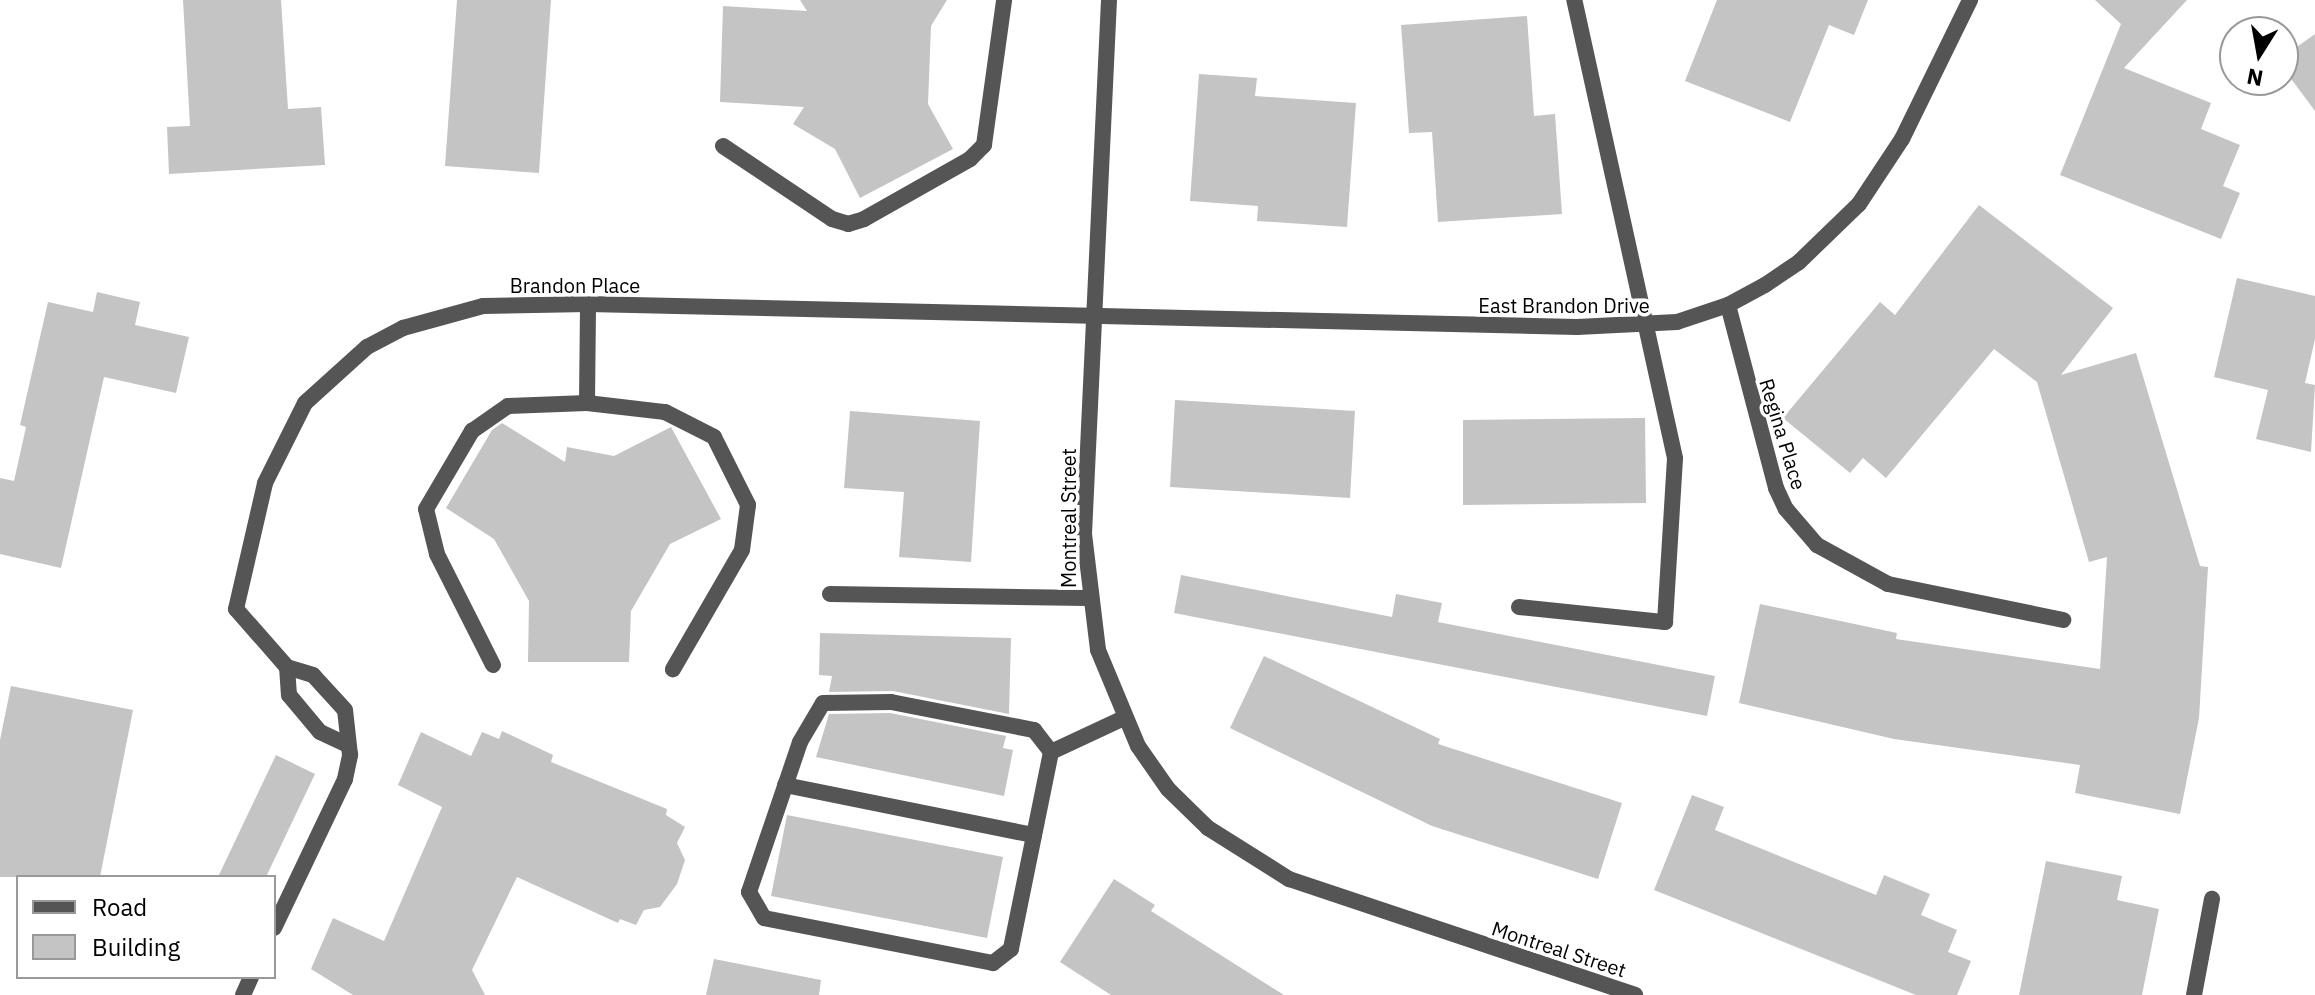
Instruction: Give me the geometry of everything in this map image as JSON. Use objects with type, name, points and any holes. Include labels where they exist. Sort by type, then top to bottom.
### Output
[{"type":"street","points":[[723,146],[832,219],[848,224],[864,219],[970,159],[984,145],[1004,0]]},
{"type":"street","name":"Montreal Street","points":[[1109,0],[1084,534],[1088,598],[1098,650],[1124,718],[1168,789],[1208,828],[1249,857],[1336,897],[1627,994]]},
{"type":"street","points":[[1519,607],[1665,622],[1675,458],[1649,326],[1574,0]]},
{"type":"street","name":"East Brandon Drive","points":[[1093,315],[1649,326],[1728,305],[1799,262],[1859,204],[1902,139],[1970,0]]},
{"type":"street","points":[[587,403],[588,304]]},
{"type":"street","name":"Brandon Place","points":[[287,667],[236,609],[265,483],[305,403],[332,374],[367,347],[442,315],[483,306],[588,304],[1093,315]]},
{"type":"street","name":"Regina Place","points":[[1728,305],[1776,488],[1793,518],[1817,545],[1888,584],[2063,620]]},
{"type":"street","points":[[493,665],[437,554],[426,509],[472,431],[508,406],[587,403],[665,412],[714,437],[748,505],[742,550],[673,669]]},
{"type":"street","points":[[830,594],[1088,598]]},
{"type":"street","points":[[276,924],[345,779],[346,744],[345,710],[313,675],[287,667],[289,695],[320,732],[346,744]]},
{"type":"street","points":[[891,702],[1034,730],[1051,752],[1011,949],[993,963],[764,918],[749,892],[800,742],[823,703],[891,702]]},
{"type":"street","points":[[1051,752],[1124,718]]},
{"type":"street","points":[[785,785],[1034,835]]},
{"type":"street","points":[[2194,995],[2212,899]]},
{"type":"building","points":[[183,0],[281,0],[288,109],[321,107],[325,165],[169,174],[167,127],[190,126]]},
{"type":"building","points":[[457,0],[551,0],[539,173],[445,166]]},
{"type":"building","points":[[800,0],[947,0],[931,26],[928,104],[953,149],[860,198],[835,149],[793,124],[804,107],[720,102],[723,6],[807,11]]},
{"type":"building","points":[[1717,0],[1868,0],[1854,35],[1829,25],[1790,122],[1685,81]]},
{"type":"building","points":[[2095,0],[2187,0],[2124,68],[2211,103],[2201,129],[2240,145],[2223,186],[2240,193],[2221,239],[2060,175],[2121,24]]},
{"type":"building","points":[[1527,16],[1534,116],[1555,114],[1562,214],[1438,222],[1432,132],[1409,133],[1401,25]]},
{"type":"building","points":[[2315,34],[2315,111],[2299,90],[2299,46]]},
{"type":"building","points":[[1199,74],[1257,78],[1255,96],[1356,103],[1347,227],[1257,221],[1258,206],[1190,201]]},
{"type":"building","points":[[1979,205],[2113,308],[2061,375],[2136,353],[2200,566],[2208,567],[2199,718],[2180,814],[2075,793],[2080,765],[1894,739],[1739,703],[1760,604],[1897,633],[1896,639],[2100,669],[2107,557],[2089,562],[2037,382],[1994,349],[1886,478],[1863,458],[1850,473],[1783,418],[1880,302],[1895,315]]},
{"type":"building","points":[[2237,278],[2315,296],[2315,339],[2305,383],[2315,385],[2311,452],[2256,439],[2268,390],[2214,377]]},
{"type":"building","points":[[97,292],[140,302],[135,325],[189,337],[176,393],[104,377],[61,568],[0,554],[0,478],[14,481],[26,427],[20,425],[48,302],[93,312]]},
{"type":"building","points":[[1175,400],[1355,411],[1350,498],[1170,487]]},
{"type":"building","points":[[850,411],[980,421],[971,562],[899,557],[904,492],[844,488]]},
{"type":"building","points":[[1645,418],[1646,503],[1463,505],[1463,420]]},
{"type":"building","points":[[502,423],[565,462],[567,447],[614,456],[671,427],[721,519],[670,544],[631,611],[629,662],[528,662],[529,601],[494,539],[446,508],[492,430]]},
{"type":"building","points":[[1181,575],[1392,617],[1396,594],[1442,603],[1438,622],[1715,676],[1707,716],[1174,613]]},
{"type":"building","points":[[820,633],[1011,638],[1009,714],[893,691],[829,692],[832,676],[819,675]]},
{"type":"building","points":[[1264,656],[1440,739],[1438,744],[1622,803],[1598,879],[1432,826],[1230,728]]},
{"type":"building","points":[[11,686],[133,710],[100,875],[0,877],[0,740]]},
{"type":"building","points":[[890,713],[1006,736],[1003,748],[1013,750],[1004,796],[816,757],[829,714]]},
{"type":"building","points":[[502,731],[553,755],[551,762],[667,809],[666,815],[685,827],[677,843],[685,860],[677,884],[660,907],[644,910],[636,925],[620,919],[618,923],[517,877],[472,970],[485,995],[353,995],[311,969],[333,918],[384,941],[442,807],[398,785],[421,732],[471,756],[482,732],[499,739]]},
{"type":"building","points":[[276,755],[315,774],[267,875],[219,875]]},
{"type":"building","points":[[1692,795],[1724,807],[1715,830],[1876,895],[1884,875],[1930,894],[1921,915],[1957,930],[1948,952],[1971,961],[1957,995],[1916,995],[1654,890]]},
{"type":"building","points":[[787,815],[1003,857],[987,938],[771,896]]},
{"type":"building","points":[[2046,861],[2122,876],[2117,900],[2159,909],[2142,995],[2019,995]]},
{"type":"building","points":[[1114,879],[1155,905],[1151,911],[1284,995],[1111,995],[1060,962]]},
{"type":"building","points":[[714,959],[821,980],[819,995],[706,995]]}]
